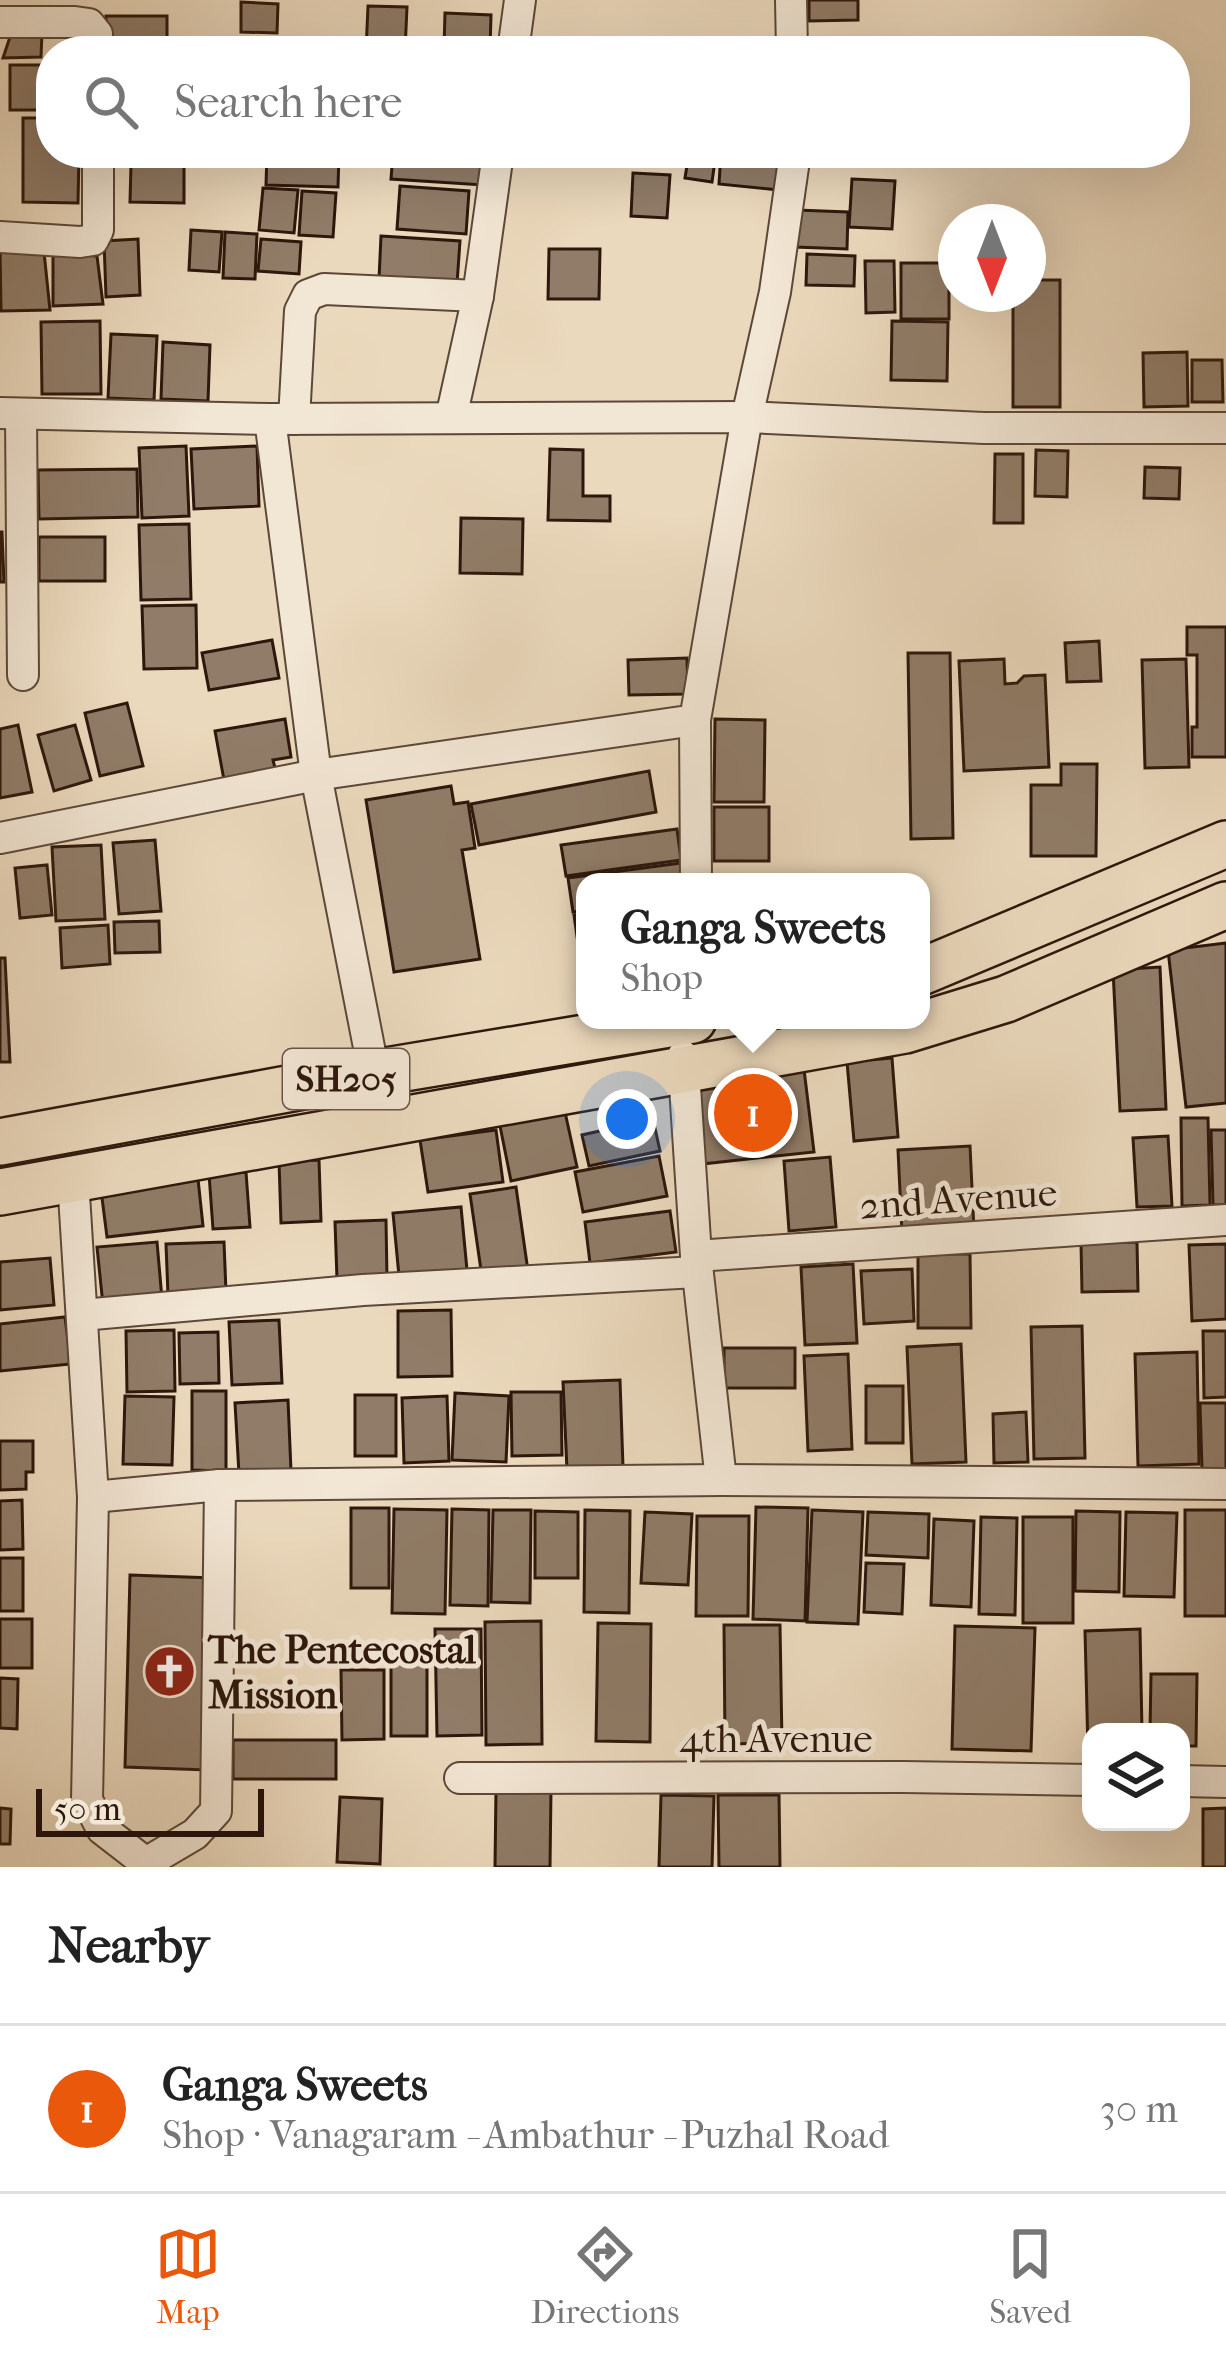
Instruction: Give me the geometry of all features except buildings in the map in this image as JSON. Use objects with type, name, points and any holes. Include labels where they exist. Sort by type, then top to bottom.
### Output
[{"type":"main road","points":[[930,968],[1226,844]]},
{"type":"main road","points":[[930,1023],[1006,999],[1226,905]]},
{"type":"main road","name":"SH205","points":[[0,1142],[635,1029]]},
{"type":"main road","points":[[0,1192],[904,1029]]},
{"type":"street","points":[[515,36],[520,0]]},
{"type":"street","points":[[791,0],[792,36]]},
{"type":"street","points":[[0,22],[89,24],[97,36]]},
{"type":"street","points":[[0,237],[93,240],[98,230],[98,168]]},
{"type":"street","points":[[451,418],[478,296],[496,168]]},
{"type":"street","points":[[696,873],[695,720],[775,292],[793,168]]},
{"type":"street","points":[[374,1073],[316,775],[282,419],[300,311],[308,296],[324,289],[478,296]]},
{"type":"street","points":[[23,675],[10,413],[282,419],[748,417],[984,428],[1226,428]]},
{"type":"street","points":[[0,838],[316,775],[695,720]]},
{"type":"street","points":[[687,1029],[682,1070],[721,1480]]},
{"type":"street","points":[[73,1179],[93,1497],[87,1799],[102,1829],[146,1865],[195,1834],[216,1811],[220,1485]]},
{"type":"street","name":"2nd Avenue","points":[[82,1315],[1226,1220]]},
{"type":"street","points":[[93,1497],[220,1485],[721,1480],[1226,1484]]},
{"type":"street","name":"4th Avenue","points":[[460,1778],[1082,1780]]},
{"type":"street","points":[[1190,1781],[1226,1782]]},
{"type":"place","name":"Ganga Sweets","points":[[753,1113]]},
{"type":"place","name":"The Pentecostal Mission","points":[[169,1672]]}]
